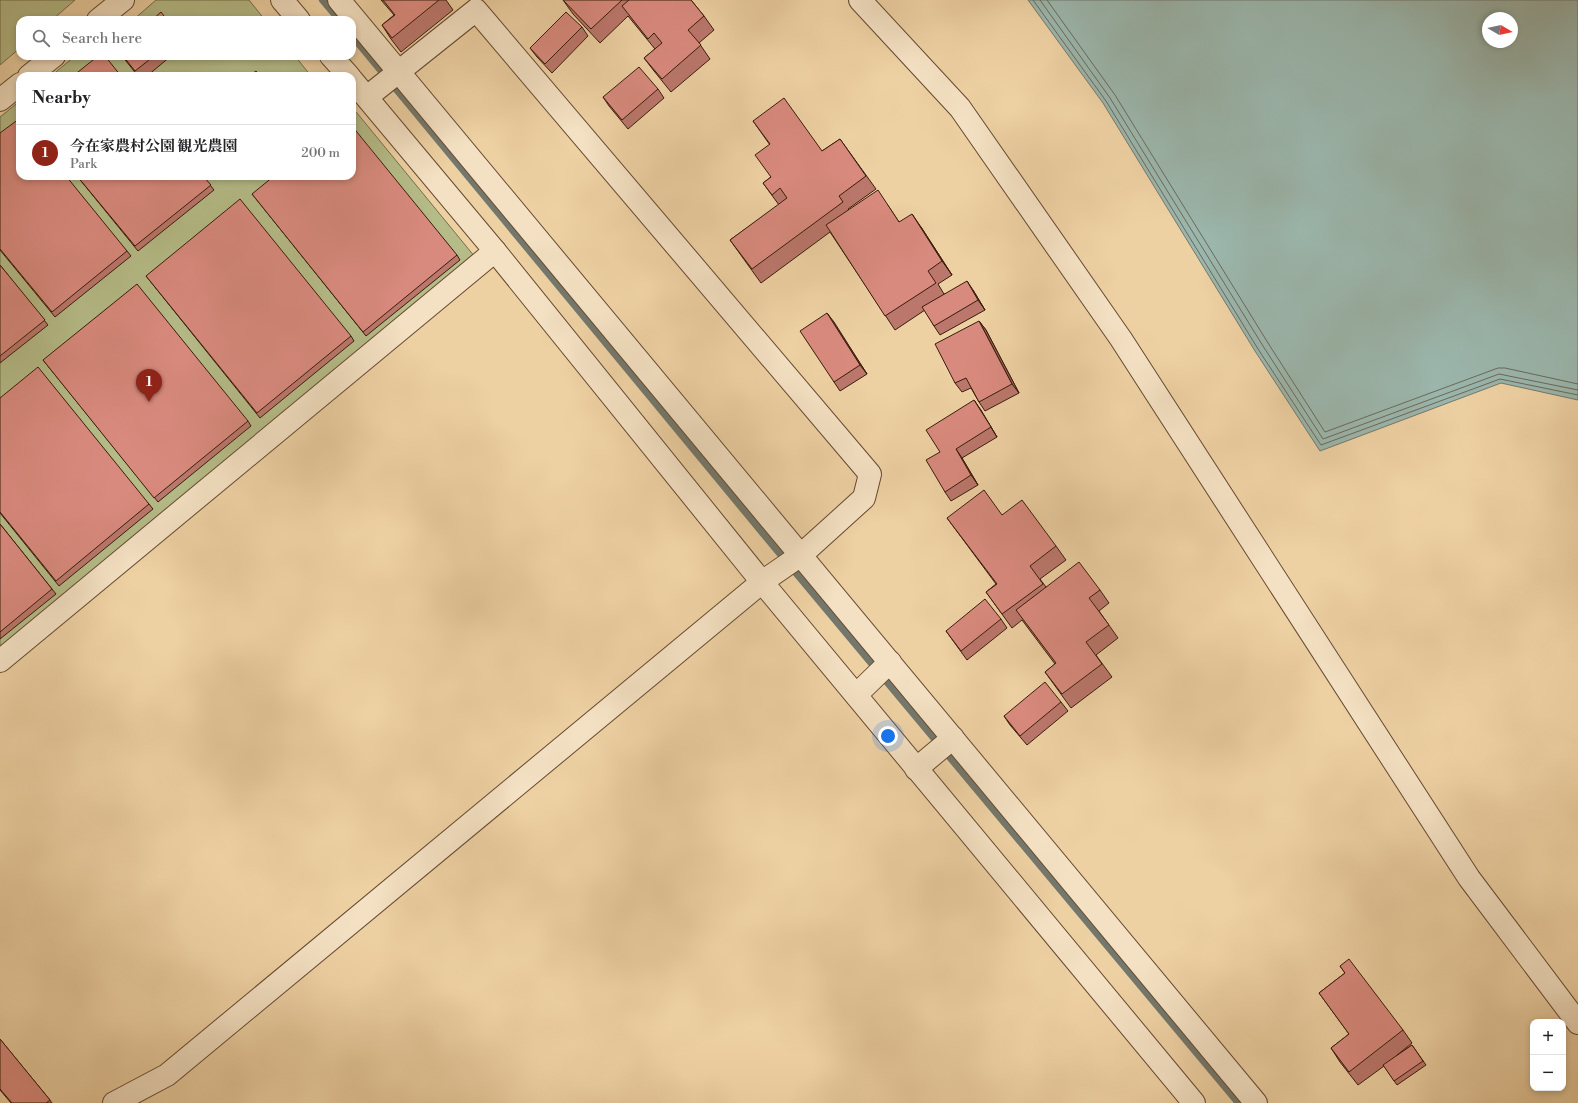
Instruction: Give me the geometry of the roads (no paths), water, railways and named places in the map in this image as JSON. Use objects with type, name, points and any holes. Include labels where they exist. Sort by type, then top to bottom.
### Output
[{"type":"street","points":[[103,16],[122,0]]},
{"type":"street","points":[[282,0],[296,16]]},
{"type":"street","points":[[339,0],[352,16]]},
{"type":"street","points":[[860,0],[960,108],[1121,339],[1469,878],[1578,1023]]},
{"type":"street","points":[[114,1103],[167,1075],[762,582],[801,555],[864,498],[870,474],[476,10],[373,93]]},
{"type":"street","points":[[356,21],[397,73],[801,555],[1256,1103]]},
{"type":"street","points":[[34,72],[49,60]]},
{"type":"street","points":[[335,60],[345,72]]},
{"type":"street","points":[[356,82],[373,93],[495,251],[762,582],[1194,1103]]},
{"type":"street","points":[[0,100],[16,87]]},
{"type":"street","points":[[0,661],[495,251]]},
{"type":"street","points":[[856,695],[890,662]]},
{"type":"street","points":[[916,769],[953,738]]},
{"type":"water","points":[[1028,0],[1578,0],[1578,400],[1501,383],[1320,451],[1255,351],[1103,103]]},
{"type":"waterway","points":[[323,0],[337,16]]},
{"type":"waterway","points":[[356,40],[774,546],[1239,1103]]},
{"type":"place","name":"今在家農村公園 観光農園","points":[[149,402]]}]
